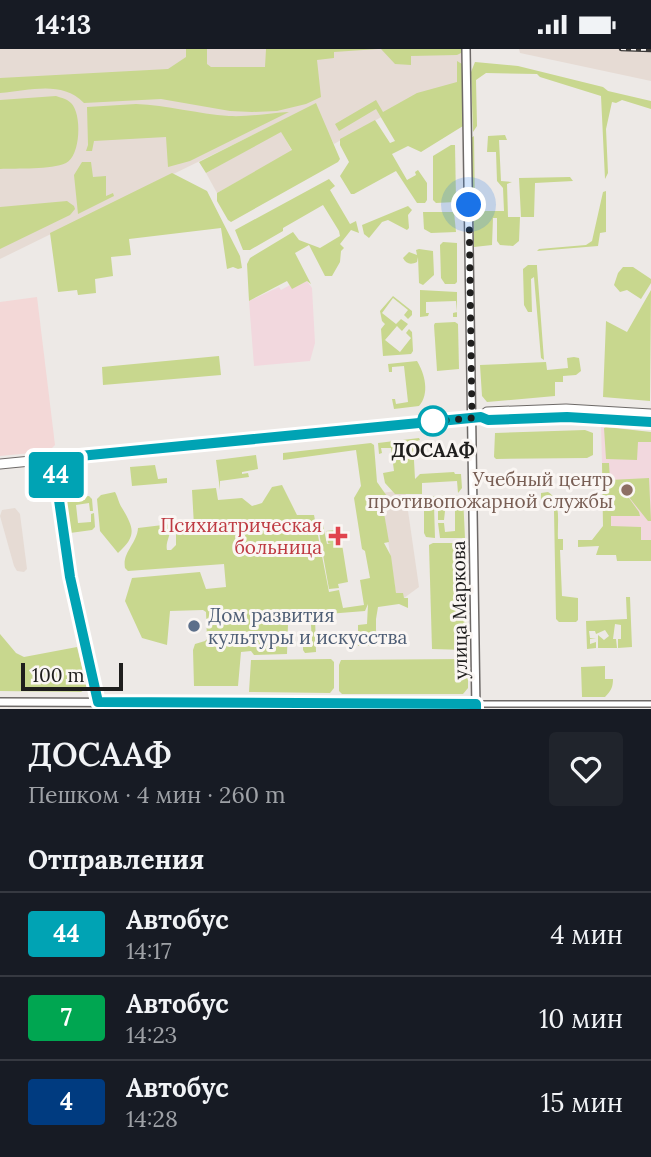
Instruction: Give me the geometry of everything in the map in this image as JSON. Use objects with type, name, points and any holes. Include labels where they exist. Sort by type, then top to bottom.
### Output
[{"type":"main road","points":[[477,417],[487,412],[566,409],[651,414]]},
{"type":"main road","points":[[0,464],[477,417],[488,420],[585,417],[651,422]]},
{"type":"street","name":"улица Маркова","points":[[466,49],[477,417],[476,707]]},
{"type":"street","points":[[59,458],[55,472],[70,577],[98,702]]},
{"type":"street","points":[[0,702],[476,707],[651,704]]},
{"type":"shaded area","points":[[0,49],[462,49],[463,84],[418,96],[334,144],[314,105],[0,259]]},
{"type":"shaded area","points":[[519,49],[651,49],[651,81],[520,53]]},
{"type":"shaded area","points":[[281,131],[292,151],[217,193],[206,173]]},
{"type":"shaded area","points":[[307,281],[312,288],[315,343],[310,361],[254,366],[249,301],[279,287],[281,290],[290,285],[292,288]]},
{"type":"shaded area","points":[[37,297],[55,445],[50,450],[41,452],[0,456],[0,302]]},
{"type":"shaded area","name":"Учебный центр противопожарной службы","points":[[601,425],[651,433],[651,540],[604,540]]},
{"type":"shaded area","points":[[405,490],[419,587],[404,598],[396,594],[381,493]]},
{"type":"shaded area","points":[[15,508],[20,514],[27,569],[24,572],[17,571],[14,566],[0,516],[2,510]]},
{"type":"green space","points":[[186,49],[207,49],[207,64],[211,67],[265,67],[266,49],[378,49],[334,52],[334,58],[317,60],[321,97],[306,104],[277,111],[230,111],[161,99],[84,103],[65,91],[55,89],[0,93],[0,78],[168,69],[186,57]]},
{"type":"green space","points":[[381,49],[461,49],[461,53],[411,56],[411,65],[395,64]]},
{"type":"green space","points":[[457,61],[462,64],[463,126],[421,152],[408,146],[392,154],[407,180],[416,175],[418,170],[427,183],[425,203],[417,203],[396,171],[351,194],[340,176],[349,162],[340,145],[340,139],[375,120],[390,143],[395,141],[376,109],[339,131],[335,124],[376,100],[383,112],[417,93],[457,82]]},
{"type":"green space","points":[[475,62],[518,66],[603,87],[608,91],[651,101],[651,109],[622,100],[612,102],[606,129],[608,173],[605,179],[601,96],[537,74],[486,73],[476,80],[477,126],[473,132],[471,72]]},
{"type":"green space","points":[[56,96],[71,103],[77,116],[77,144],[71,159],[52,167],[0,169],[0,100]]},
{"type":"green space","points":[[316,103],[340,159],[338,162],[231,222],[228,220],[217,201],[217,193],[292,150],[281,132],[206,173],[199,162]]},
{"type":"green space","points":[[136,104],[229,116],[289,112],[190,161],[168,167],[166,137],[94,141],[92,151],[86,151],[87,107]]},
{"type":"green space","points":[[505,135],[507,140],[499,140],[501,181],[512,182],[507,184],[508,217],[520,217],[519,241],[513,246],[500,245],[497,241],[497,218],[493,218],[492,245],[474,247],[471,138],[474,136],[475,211],[504,211],[503,188],[497,181],[496,152],[487,152],[488,136]]},
{"type":"green space","points":[[455,145],[456,200],[436,203],[433,200],[433,156]]},
{"type":"green space","points":[[82,162],[91,162],[93,177],[106,176],[106,196],[113,193],[114,196],[78,214],[74,175]]},
{"type":"green space","points":[[172,173],[207,191],[240,256],[242,268],[227,269],[221,228],[129,239],[131,255],[111,257],[113,276],[95,279],[96,293],[78,295],[77,290],[58,292],[50,233]]},
{"type":"green space","points":[[570,177],[573,181],[535,183],[534,217],[521,217],[519,178]]},
{"type":"green space","points":[[329,179],[335,186],[330,190],[350,224],[356,221],[359,233],[351,230],[340,244],[344,248],[332,276],[325,276],[309,245],[295,253],[311,284],[307,281],[292,289],[287,281],[249,301],[247,264],[250,258],[293,232],[299,240],[320,248],[340,236],[323,205],[250,250],[243,250],[235,230]]},
{"type":"green space","points":[[606,191],[606,232],[600,233],[598,246],[537,251],[586,245],[592,241],[603,192]]},
{"type":"green space","points":[[67,201],[75,209],[70,215],[0,249],[0,207]]},
{"type":"green space","points":[[408,206],[412,210],[408,215],[407,230],[388,220],[382,222],[369,238],[364,234],[362,225]]},
{"type":"green space","points":[[423,212],[454,212],[456,232],[431,233],[424,229]]},
{"type":"green space","points":[[443,242],[457,243],[455,284],[445,284],[441,278],[440,245]]},
{"type":"green space","points":[[416,250],[433,251],[434,275],[423,285],[419,283],[418,257],[417,262],[411,264],[403,258],[409,252],[417,255]]},
{"type":"green space","points":[[528,265],[537,265],[544,360],[541,358],[534,277],[531,279],[532,312],[528,312],[524,305],[523,269]]},
{"type":"green space","points":[[623,267],[633,267],[651,279],[641,299],[627,290],[620,292],[614,285]]},
{"type":"green space","points":[[420,290],[457,292],[457,312],[456,301],[426,302],[428,316],[420,317]]},
{"type":"green space","points":[[651,290],[650,401],[603,397],[606,321],[627,332]]},
{"type":"green space","points":[[393,296],[412,311],[412,315],[408,319],[404,315],[408,310],[393,298],[382,313],[396,324],[401,319],[408,324],[402,331],[397,326],[385,340],[400,352],[411,338],[406,333],[409,329],[412,332],[413,351],[411,354],[383,356],[381,329],[385,324],[380,311]]},
{"type":"green space","points":[[455,322],[458,324],[459,369],[437,371],[434,325]]},
{"type":"green space","points":[[219,356],[221,375],[103,385],[102,367]]},
{"type":"green space","points":[[567,358],[579,358],[581,371],[576,375],[563,376],[563,382],[555,382],[555,396],[487,402],[482,396],[480,365],[546,362],[547,370],[568,368]]},
{"type":"green space","points":[[417,361],[425,384],[422,401],[419,406],[394,409],[392,399],[395,399],[396,404],[408,402],[404,366],[392,367],[392,372],[389,372],[388,364]]},
{"type":"green space","points":[[606,427],[651,432],[651,442],[638,442],[637,460],[606,459]]},
{"type":"green space","points":[[585,430],[593,433],[593,455],[587,458],[494,457],[495,433]]},
{"type":"green space","points":[[420,440],[413,442],[415,479],[420,474],[461,474],[462,488],[458,493],[457,481],[422,483],[422,494],[395,494],[385,483],[383,473],[394,471],[391,448],[381,448],[382,453],[379,454],[378,443]]},
{"type":"green space","points":[[371,443],[374,445],[377,482],[389,499],[382,501],[389,542],[384,543],[391,556],[396,593],[403,593],[404,598],[408,598],[408,608],[399,604],[378,607],[376,645],[358,646],[358,625],[367,624],[368,604],[365,611],[315,615],[316,652],[305,653],[303,650],[303,647],[312,647],[311,624],[288,624],[287,654],[254,655],[251,651],[241,652],[238,686],[194,686],[193,650],[195,644],[207,639],[206,612],[170,611],[167,645],[142,638],[125,601],[132,578],[200,572],[206,589],[226,587],[224,564],[128,571],[125,568],[126,557],[138,528],[171,524],[167,550],[171,550],[176,545],[176,533],[221,528],[220,524],[194,526],[192,490],[216,488],[218,500],[242,498],[252,506],[262,503],[272,487],[282,485],[297,515],[314,515],[329,592],[339,590],[343,608],[364,605],[360,580],[370,578],[365,551],[362,549],[354,498],[361,486],[356,450],[283,460],[283,453]]},
{"type":"green space","points":[[256,455],[258,469],[242,472],[248,473],[249,477],[220,481],[220,490],[216,460]]},
{"type":"green space","points":[[602,463],[609,463],[610,480],[649,478],[651,521],[648,521],[624,491],[640,516],[611,516],[611,526],[641,527],[641,540],[651,540],[651,561],[617,561],[616,555],[596,555],[599,546],[578,547],[578,540],[592,540],[603,526]]},
{"type":"green space","points":[[155,465],[158,479],[167,478],[167,483],[132,486],[130,467]]},
{"type":"green space","points":[[115,492],[132,532],[128,542],[118,553],[100,531],[97,499],[101,495]]},
{"type":"green space","points":[[548,492],[557,506],[558,539],[563,539],[563,550],[560,550],[562,596],[578,598],[576,622],[559,622],[556,619],[554,511],[541,503],[541,493]]},
{"type":"green space","points":[[457,495],[434,505],[435,538],[426,537],[424,497]]},
{"type":"green space","points":[[89,496],[92,499],[93,511],[90,511],[89,503],[76,505],[78,523],[91,522],[91,514],[94,513],[95,527],[92,530],[70,533],[65,499]]},
{"type":"green space","points":[[463,496],[465,538],[440,538],[438,523],[444,523],[445,532],[455,531],[455,511],[445,511],[444,520],[438,520],[438,508]]},
{"type":"green space","points":[[317,521],[322,521],[327,544],[331,543],[328,543],[326,531],[335,530],[335,539],[341,538],[348,582],[338,584],[339,588],[329,589]]},
{"type":"green space","points":[[461,543],[465,547],[465,650],[432,649],[429,545]]},
{"type":"green space","points":[[626,597],[630,597],[632,647],[618,648],[621,625],[615,624],[613,639],[616,639],[617,648],[598,648],[598,635],[604,640],[609,636],[605,630],[596,634],[595,631],[589,631],[590,638],[596,639],[590,639],[590,644],[596,642],[596,648],[587,649],[586,621],[627,619]]},
{"type":"green space","points":[[0,634],[16,653],[24,657],[77,647],[87,688],[81,692],[0,691]]},
{"type":"green space","points":[[331,659],[334,662],[334,688],[330,693],[249,692],[251,660]]},
{"type":"green space","points":[[463,659],[468,663],[468,688],[463,694],[342,694],[339,691],[341,660]]},
{"type":"green space","points":[[605,666],[605,679],[613,679],[609,693],[605,697],[582,697],[581,667]]},
{"type":"railway","points":[[621,49],[651,50]]},
{"type":"bus line","name":"44","points":[[476,709],[476,704],[98,702],[70,577],[55,472],[59,458],[481,417],[488,420],[585,417],[651,422]]},
{"type":"place","name":"ДОСААФ","points":[[433,421]]},
{"type":"place","name":"Учебный центр противопожарной службы","points":[[627,490]]},
{"type":"place","name":"Психиатрическая больница","points":[[338,536]]},
{"type":"place","name":"Дом развития культуры и искусства","points":[[194,626]]},
{"type":"route","points":[[433,421],[427,422],[472,418],[469,205]]}]
